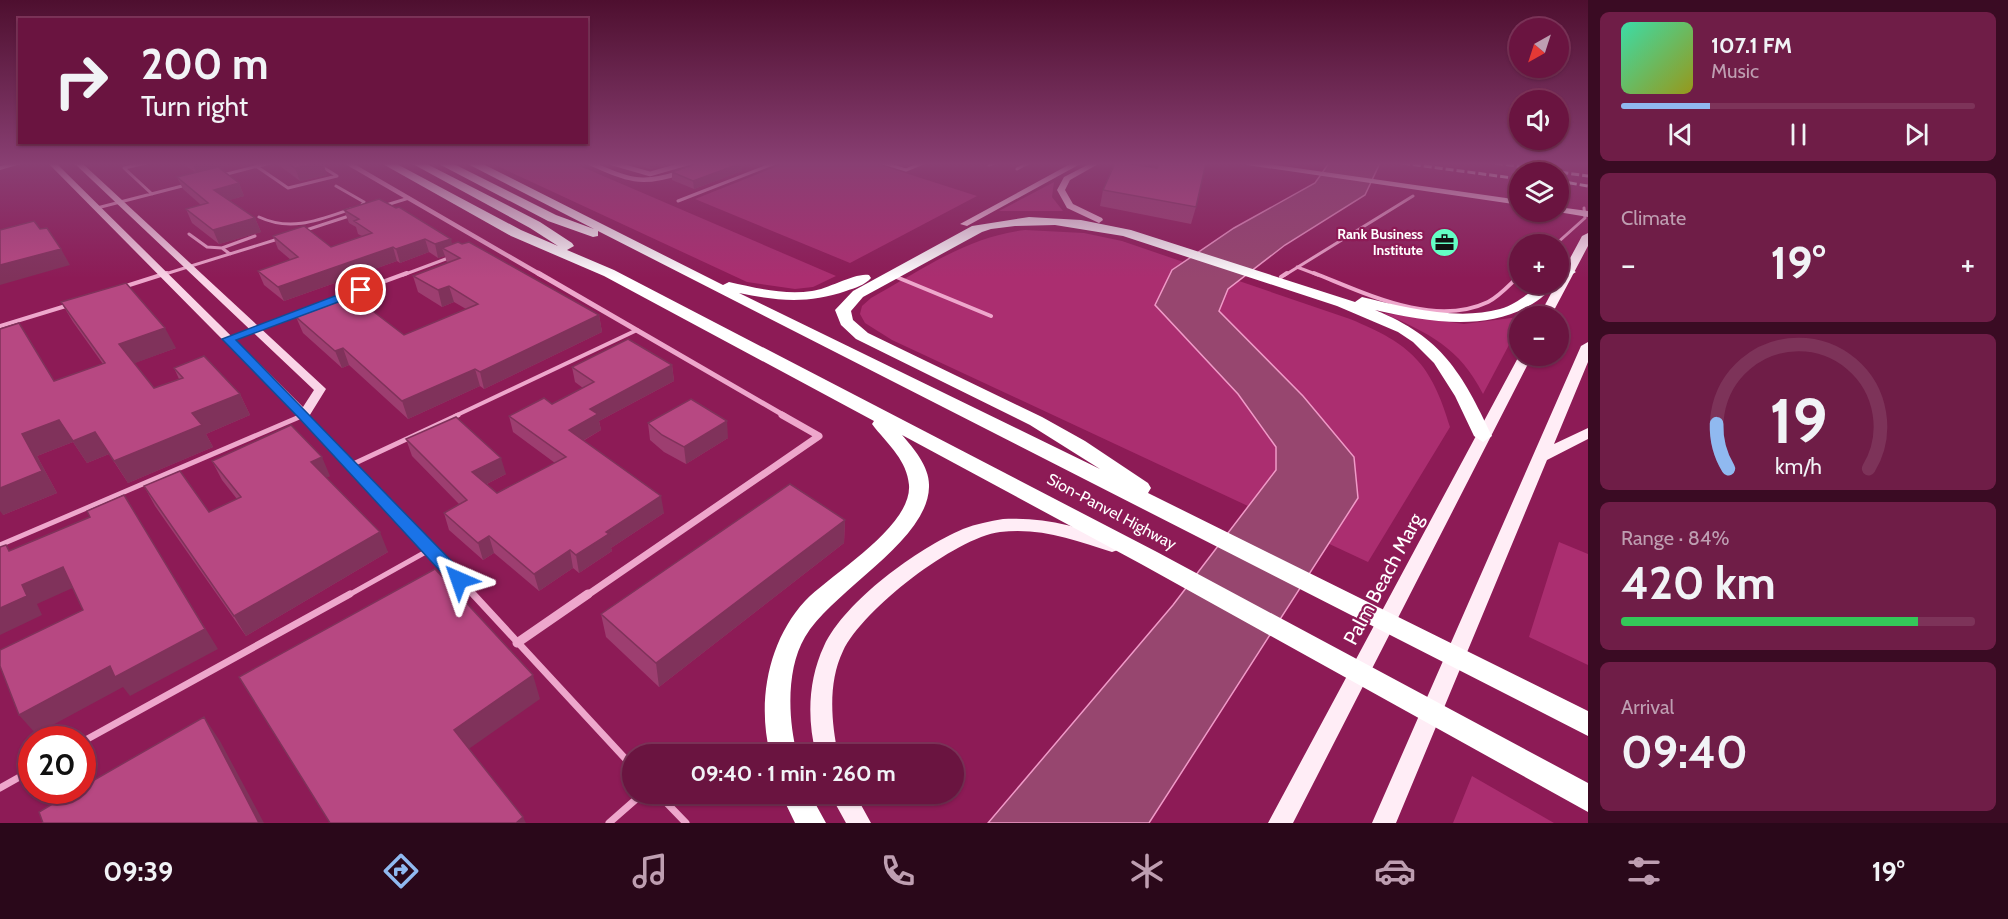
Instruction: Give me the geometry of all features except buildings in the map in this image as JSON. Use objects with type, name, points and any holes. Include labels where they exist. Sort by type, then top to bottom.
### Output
[{"type":"highway","points":[[458,201],[516,233],[609,273]]},
{"type":"highway","points":[[490,201],[535,225],[609,273]]},
{"type":"highway","points":[[519,201],[552,218],[651,255]]},
{"type":"highway","points":[[551,201],[651,255]]},
{"type":"highway","points":[[698,278],[780,297],[821,296],[844,288],[991,217],[1064,216],[1099,220],[1262,274],[1368,314],[1417,337],[1438,355],[1451,372],[1464,392],[1483,436]]},
{"type":"highway","points":[[1137,233],[1054,221],[971,226],[858,294],[845,305],[844,316],[853,329],[874,343],[1036,421],[1078,445],[1184,519]]},
{"type":"highway","name":"Sion-Panvel Highway","points":[[651,255],[1184,519],[1588,724]]},
{"type":"highway","name":"Sion-Panvel Highway","points":[[609,273],[1149,558],[1588,798]]},
{"type":"highway","points":[[1262,274],[1281,277],[1342,297],[1406,311],[1472,317],[1517,308],[1537,294]]},
{"type":"highway","points":[[780,744],[778,736],[779,687],[794,634],[814,607],[875,554],[898,530],[913,511],[919,494],[920,478],[914,460],[900,441],[855,402]]},
{"type":"highway","points":[[801,804],[811,823]]},
{"type":"main road","points":[[1569,267],[1588,236]]},
{"type":"main road","points":[[1384,823],[1588,346]]},
{"type":"main road","name":"Palm Beach Marg","points":[[1280,823],[1519,366]]},
{"type":"main road","points":[[1540,457],[1588,433]]},
{"type":"main road","points":[[824,744],[822,706],[825,676],[834,646],[854,620],[937,551],[960,537],[984,528],[1037,525],[1074,531],[1149,558]]},
{"type":"main road","points":[[848,804],[859,823]]},
{"type":"street","points":[[90,201],[304,415],[320,389],[120,202]]},
{"type":"street","points":[[415,201],[819,436],[517,643]]},
{"type":"street","points":[[971,226],[1013,201]]},
{"type":"street","points":[[1067,201],[1070,206],[1099,220]]},
{"type":"street","points":[[1569,207],[1587,211]]},
{"type":"street","points":[[1569,210],[1587,211]]},
{"type":"lane","points":[[260,217],[281,227],[292,227],[365,204],[361,201]]},
{"type":"lane","points":[[378,207],[397,201]]},
{"type":"lane","points":[[1281,277],[1404,201]]},
{"type":"lane","points":[[97,208],[120,202]]},
{"type":"lane","points":[[295,233],[368,210]]},
{"type":"lane","points":[[1568,234],[1582,222],[1587,211]]},
{"type":"lane","points":[[321,218],[328,223]]},
{"type":"lane","points":[[189,234],[207,247],[222,248],[255,236]]},
{"type":"lane","points":[[120,288],[284,237]]},
{"type":"lane","points":[[478,247],[489,243]]},
{"type":"lane","points":[[222,248],[230,254]]},
{"type":"lane","points":[[228,339],[455,255]]},
{"type":"lane","points":[[1298,267],[1396,302],[1447,310],[1472,308],[1489,301],[1509,284]]},
{"type":"lane","points":[[892,275],[992,316]]},
{"type":"lane","points":[[0,326],[76,302]]},
{"type":"lane","points":[[351,465],[637,330]]},
{"type":"lane","points":[[0,545],[304,415],[622,755]]},
{"type":"lane","points":[[96,734],[431,549]]},
{"type":"lane","points":[[0,788],[18,778]]},
{"type":"lane","points":[[609,823],[631,804]]},
{"type":"lane","points":[[668,804],[686,823]]},
{"type":"shaded area","points":[[574,201],[662,201],[836,276],[813,287],[795,289],[747,282]]},
{"type":"shaded area","points":[[701,201],[967,201],[850,263]]},
{"type":"shaded area","points":[[1017,201],[1055,201],[1063,211],[999,211]]},
{"type":"shaded area","points":[[1282,201],[1355,201],[1285,245],[1228,289],[1219,311],[1303,396],[1354,457],[1358,498],[1149,823],[988,823],[1173,605],[1276,470],[1276,447],[1238,394],[1155,305],[1172,270],[1234,228]]},
{"type":"shaded area","points":[[1025,230],[1084,233],[1122,241],[1350,319],[1389,337],[1416,358],[1435,387],[1450,427],[1368,562],[892,340],[865,323],[860,314],[862,306],[871,298],[945,256],[984,239]]},
{"type":"shaded area","points":[[1383,313],[1464,324],[1509,318],[1509,345],[1483,394],[1474,378],[1453,353],[1429,335]]},
{"type":"shaded area","points":[[1559,542],[1588,554],[1588,665],[1529,637]]},
{"type":"shaded area","points":[[1472,776],[1554,823],[1453,823]]},
{"type":"place","name":"Rank Business Institute","points":[[1444,242]]},
{"type":"route","points":[[361,290],[228,339],[304,415],[459,580]]}]
